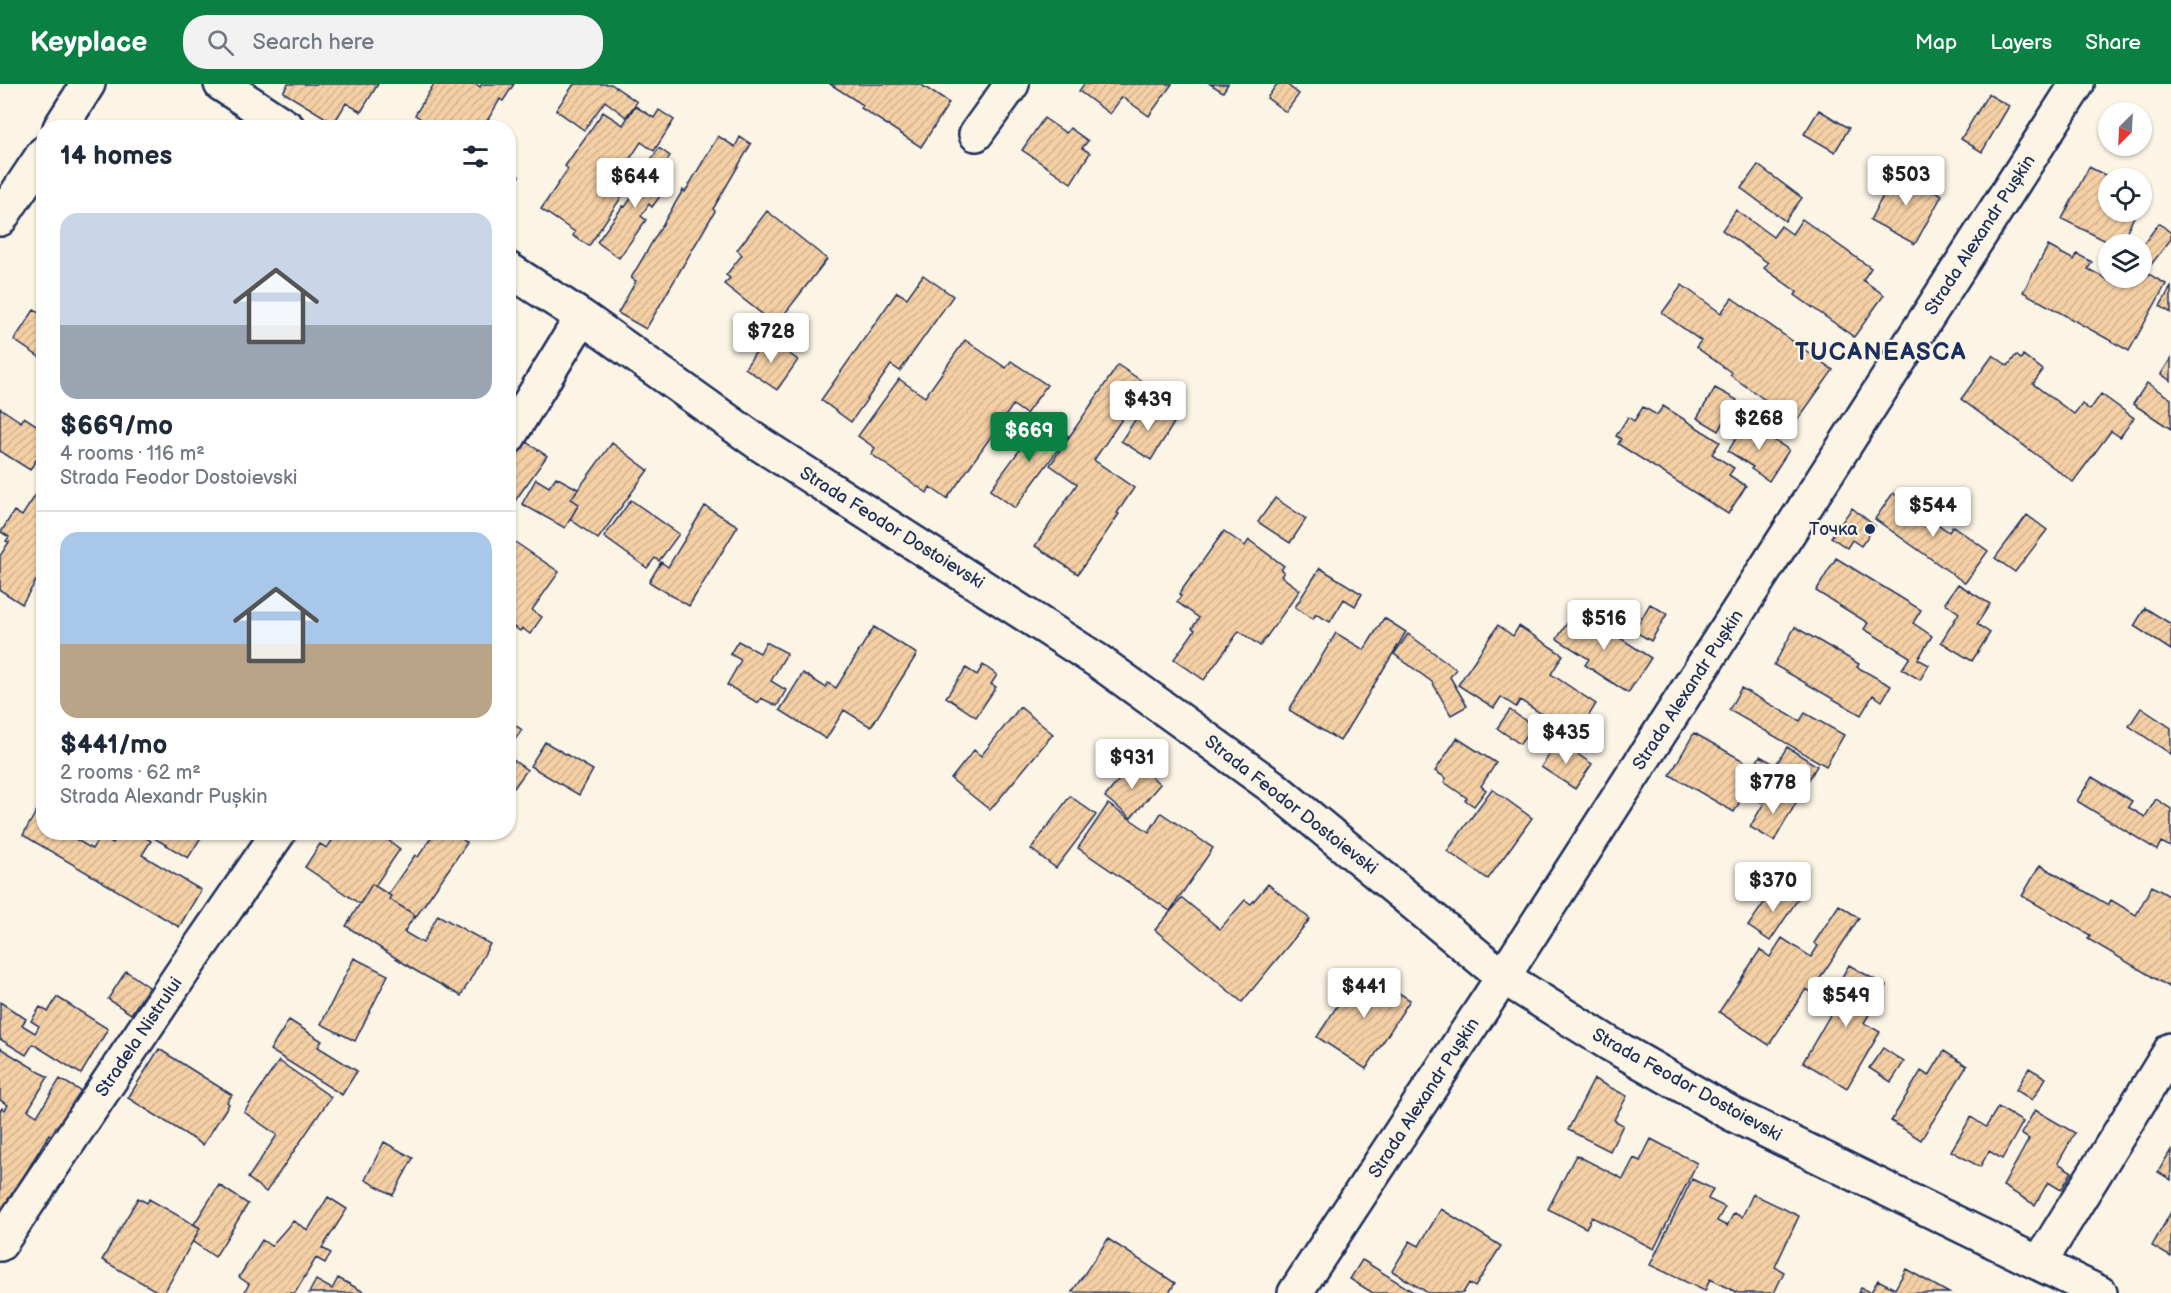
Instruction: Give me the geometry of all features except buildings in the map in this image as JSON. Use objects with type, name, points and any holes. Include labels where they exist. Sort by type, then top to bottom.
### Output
[{"type":"street","points":[[65,120],[88,84]]},
{"type":"street","points":[[221,84],[276,120]]},
{"type":"street","points":[[976,134],[1012,84]]},
{"type":"street","name":"Strada Alexandr Pușkin","points":[[1295,1293],[1503,977],[2077,84]]},
{"type":"street","points":[[0,219],[36,165]]},
{"type":"street","name":"Strada Feodor Dostoievski","points":[[516,274],[582,317],[760,444],[1108,668],[1273,787],[1503,977],[1610,1044],[1732,1114],[2100,1293]]},
{"type":"street","points":[[516,425],[582,317]]},
{"type":"street","name":"Stradela Nistrului","points":[[0,1244],[273,840]]},
{"type":"street","points":[[2040,1262],[2171,1050]]},
{"type":"place","name":"Точка","points":[[1870,529]]},
{"type":"district","name":"TUCANEASCA","points":[[1881,352]]}]
